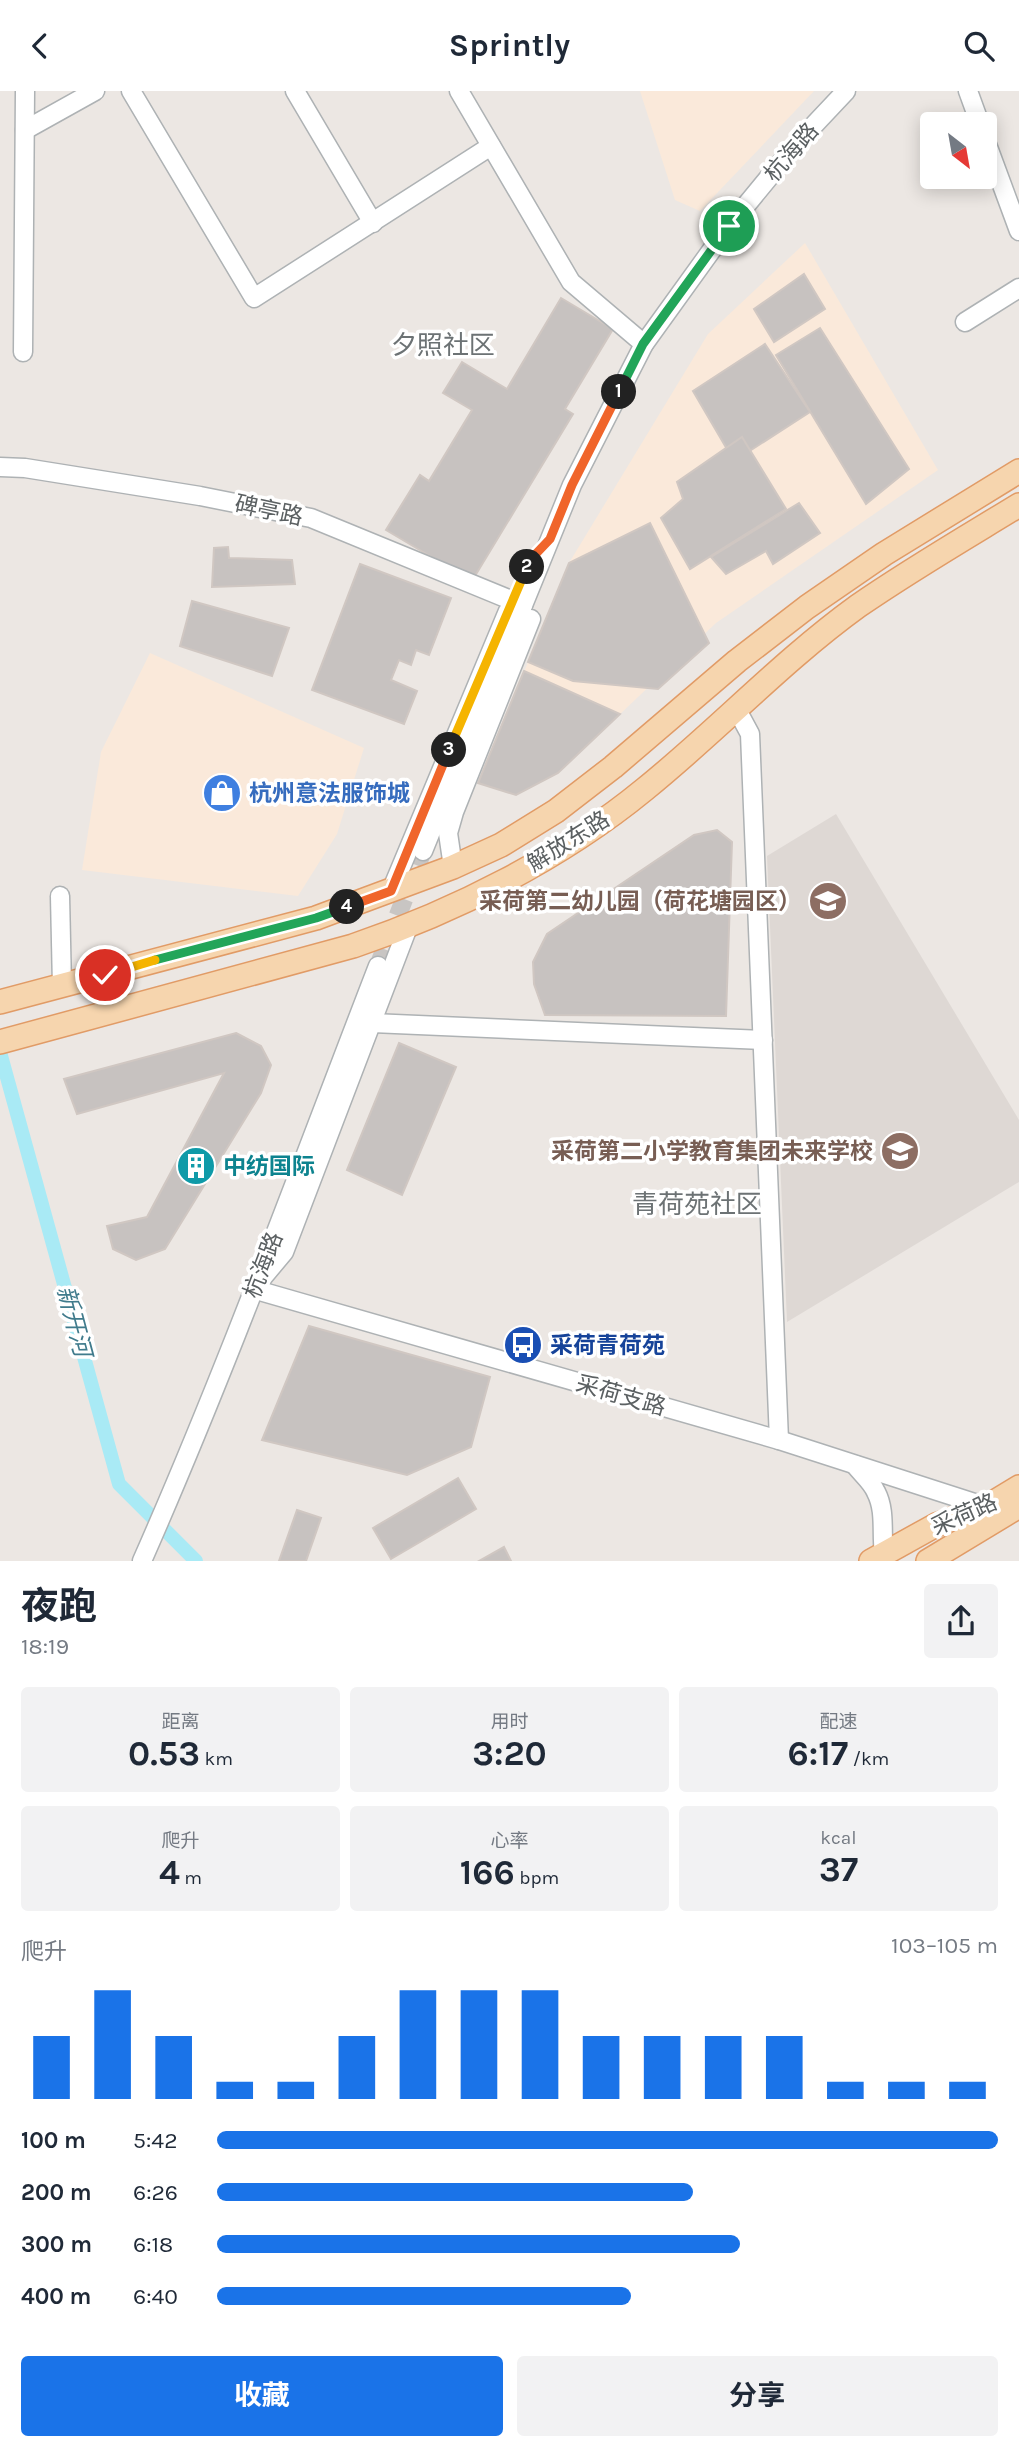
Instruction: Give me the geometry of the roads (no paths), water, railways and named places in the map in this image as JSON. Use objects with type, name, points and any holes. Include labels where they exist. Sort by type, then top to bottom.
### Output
[{"type":"main road","name":"解放东路","points":[[6,1000],[316,918],[453,867],[501,845],[556,811],[613,767],[737,661],[807,607],[884,554],[1015,472]]},
{"type":"main road","name":"解放东路","points":[[11,1039],[353,946],[408,927],[485,890],[591,830],[645,789],[775,673],[858,607],[1019,505]]},
{"type":"main road","name":"采荷路","points":[[877,1558],[936,1525],[986,1507],[1019,1487]]},
{"type":"main road","name":"采荷路","points":[[928,1561],[1017,1511]]},
{"type":"street","points":[[23,352],[25,91]]},
{"type":"street","points":[[25,130],[95,91]]},
{"type":"street","points":[[131,91],[254,298],[491,146]]},
{"type":"street","points":[[295,91],[373,223]]},
{"type":"street","points":[[459,91],[571,282],[643,344]]},
{"type":"street","name":"杭海路","points":[[423,851],[518,603],[550,539],[572,485],[643,344],[729,226],[798,142],[846,91]]},
{"type":"street","points":[[968,91],[976,112]]},
{"type":"street","points":[[998,174],[1019,231]]},
{"type":"street","points":[[965,322],[1019,288]]},
{"type":"street","name":"碑亭路","points":[[0,467],[25,468],[187,494],[310,519],[518,603]]},
{"type":"street","points":[[453,867],[448,833],[454,812],[552,566],[550,539]]},
{"type":"street","points":[[391,891],[518,603]]},
{"type":"street","points":[[736,708],[750,734],[779,1440]]},
{"type":"street","points":[[60,896],[62,987]]},
{"type":"street","points":[[253,1289],[284,1252],[408,927]]},
{"type":"street","name":"杭海路","points":[[145,1554],[253,1289],[378,966]]},
{"type":"street","points":[[372,1023],[763,1040]]},
{"type":"street","name":"采荷支路","points":[[253,1289],[779,1440],[986,1507],[1017,1511]]},
{"type":"street","points":[[855,1465],[876,1490],[883,1512],[877,1558]]},
{"type":"waterway","name":"新开河","points":[[0,1052],[119,1484],[196,1561]]},
{"type":"tunnel","points":[[378,966],[423,851]]},
{"type":"place","name":"杭州意法服饰城","points":[[222,793]]},
{"type":"place","name":"采荷第二幼儿园（荷花塘园区）","points":[[828,901]]},
{"type":"place","name":"采荷第二小学教育集团未来学校","points":[[900,1151]]},
{"type":"place","name":"中纺国际","points":[[196,1166]]},
{"type":"place","name":"采荷青荷苑","points":[[523,1345]]},
{"type":"district","name":"夕照社区","points":[[443,345]]},
{"type":"district","name":"青荷苑社区","points":[[697,1204]]}]
